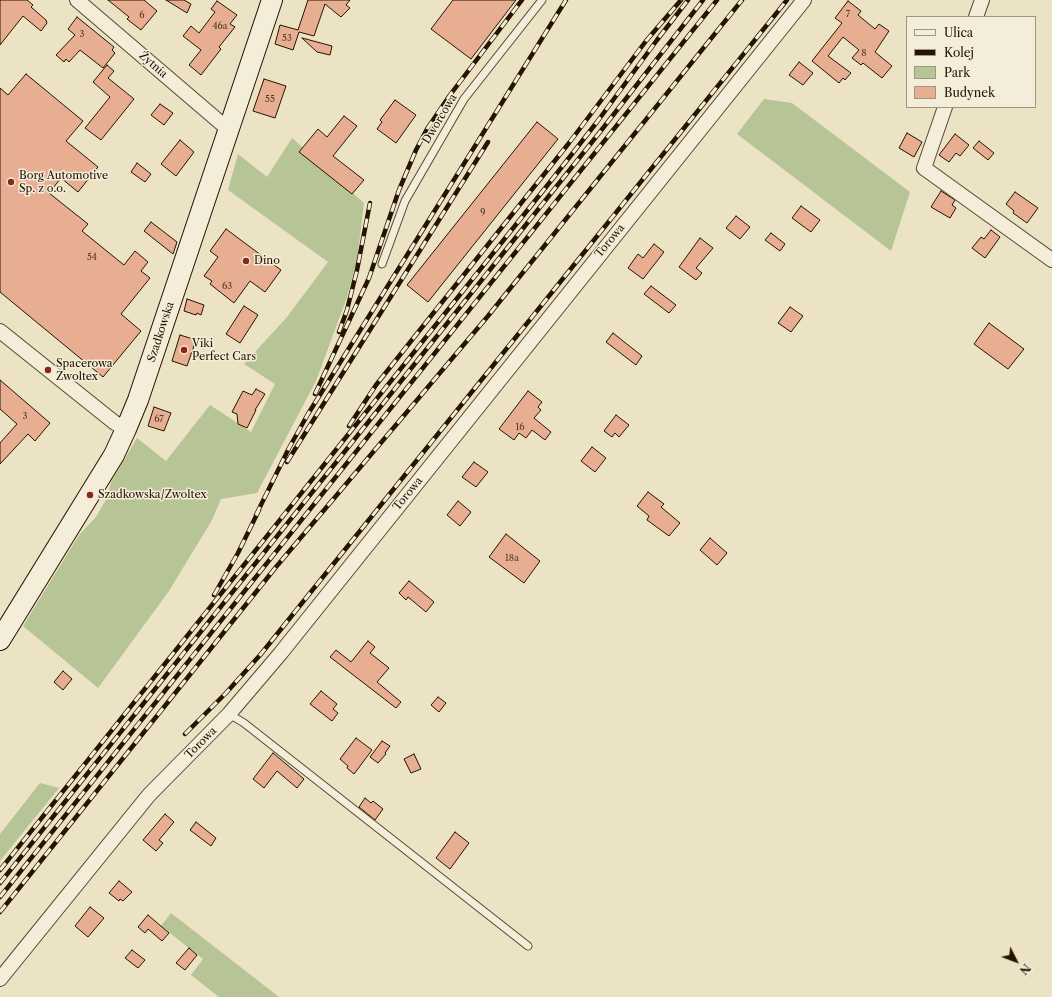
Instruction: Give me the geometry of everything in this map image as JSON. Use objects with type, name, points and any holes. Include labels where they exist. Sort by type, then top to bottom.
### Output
[{"type":"street","name":"Żytnia","points":[[76,0],[229,130]]},
{"type":"street","name":"Szadkowska","points":[[0,640],[107,467],[126,429],[138,400],[272,0]]},
{"type":"street","name":"Torowa","points":[[0,979],[149,795],[229,714],[295,636],[804,0]]},
{"type":"street","points":[[976,16],[982,0]]},
{"type":"street","points":[[945,108],[924,168],[1052,260]]},
{"type":"street","points":[[0,331],[115,423],[126,429]]},
{"type":"lane","name":"Dworcowa","points":[[382,264],[405,201],[464,99],[542,0]]},
{"type":"lane","points":[[229,714],[244,723],[528,946]]},
{"type":"green space","points":[[764,99],[792,103],[910,192],[891,251],[737,134]]},
{"type":"green space","points":[[292,138],[364,203],[357,261],[346,300],[316,381],[257,493],[221,499],[212,520],[169,591],[98,688],[23,626],[79,535],[96,517],[107,498],[111,482],[137,438],[166,461],[210,405],[251,432],[275,384],[244,364],[287,317],[328,262],[228,190],[238,154],[267,177]]},
{"type":"green space","points":[[40,783],[59,788],[0,861],[0,834]]},
{"type":"green space","points":[[171,913],[279,997],[219,997],[191,975],[203,959],[161,926]]},
{"type":"building","points":[[0,0],[27,0],[33,5],[31,7],[46,20],[47,23],[41,31],[23,16],[0,45]]},
{"type":"building","points":[[108,0],[144,0],[157,11],[141,30],[127,19],[129,17]]},
{"type":"building","points":[[166,0],[184,0],[191,4],[187,13]]},
{"type":"building","points":[[308,0],[350,0],[346,5],[350,8],[341,17],[325,4],[314,36],[299,32],[293,50],[275,44],[280,25],[298,30]]},
{"type":"building","points":[[453,0],[516,0],[471,59],[431,29]]},
{"type":"building","points":[[217,1],[237,15],[230,24],[235,27],[219,47],[221,49],[201,75],[189,65],[201,50],[183,36],[191,26],[199,33],[215,12],[211,9]]},
{"type":"building","points":[[848,1],[861,11],[858,15],[875,29],[879,24],[889,31],[875,52],[892,66],[882,78],[863,63],[861,65],[852,58],[859,50],[843,37],[828,56],[851,73],[845,80],[843,78],[839,83],[812,61],[842,23],[835,18]]},
{"type":"building","points":[[77,17],[114,47],[112,50],[115,53],[103,68],[80,50],[69,62],[66,59],[64,62],[56,55],[75,35],[68,29]]},
{"type":"building","points":[[302,38],[332,46],[330,55],[317,52]]},
{"type":"building","points":[[799,62],[813,73],[803,85],[789,75]]},
{"type":"building","points":[[107,65],[114,71],[108,78],[134,99],[101,140],[85,128],[110,97],[93,82]]},
{"type":"building","points":[[26,74],[83,121],[66,141],[98,167],[78,192],[61,178],[49,193],[88,224],[82,231],[124,265],[135,251],[148,262],[141,271],[150,278],[121,314],[141,331],[103,377],[0,292],[0,88],[8,95]]},
{"type":"building","points":[[264,79],[286,86],[275,118],[253,111]]},
{"type":"building","points":[[395,100],[416,115],[396,143],[377,129],[382,122],[380,120]]},
{"type":"building","points":[[160,104],[173,113],[164,125],[151,115]]},
{"type":"building","points":[[344,116],[357,126],[333,156],[364,180],[352,194],[299,152],[318,129],[327,137]]},
{"type":"building","points":[[537,122],[558,139],[428,302],[407,285]]},
{"type":"building","points":[[907,133],[922,142],[914,157],[899,148]]},
{"type":"building","points":[[955,134],[969,145],[960,156],[956,153],[949,162],[939,155]]},
{"type":"building","points":[[180,140],[194,152],[176,176],[161,164]]},
{"type":"building","points":[[979,141],[994,153],[988,160],[973,148]]},
{"type":"building","points":[[137,163],[151,174],[145,182],[131,172]]},
{"type":"building","points":[[941,191],[955,200],[952,205],[956,208],[950,218],[931,207]]},
{"type":"building","points":[[1015,192],[1038,208],[1027,223],[1013,213],[1014,211],[1006,204]]},
{"type":"building","points":[[801,206],[820,220],[811,232],[792,218]]},
{"type":"building","points":[[736,216],[750,227],[740,239],[726,228]]},
{"type":"building","points":[[151,222],[177,242],[173,254],[144,231]]},
{"type":"building","name":"Dino","points":[[226,229],[281,270],[265,292],[250,281],[234,303],[210,284],[212,281],[204,276],[218,257],[210,251]]},
{"type":"building","points":[[991,230],[1000,237],[985,258],[972,248],[981,237],[984,239]]},
{"type":"building","points":[[771,233],[785,244],[780,251],[765,240]]},
{"type":"building","points":[[700,238],[713,248],[696,268],[702,273],[696,280],[679,267]]},
{"type":"building","points":[[654,244],[664,252],[643,279],[628,268],[638,254],[643,258]]},
{"type":"building","points":[[651,286],[676,305],[669,313],[644,294]]},
{"type":"building","points":[[187,299],[204,305],[201,315],[184,311]]},
{"type":"building","points":[[244,306],[258,315],[240,343],[226,334]]},
{"type":"building","points":[[790,307],[803,316],[791,332],[778,323]]},
{"type":"building","points":[[989,323],[1024,349],[1008,369],[974,344]]},
{"type":"building","points":[[613,333],[642,356],[636,365],[606,342]]},
{"type":"building","name":"Viki Perfect Cars","points":[[180,335],[196,340],[187,366],[172,361]]},
{"type":"building","points":[[0,380],[50,423],[35,441],[28,434],[0,464],[0,443],[17,424],[0,409]]},
{"type":"building","points":[[256,389],[265,394],[255,410],[247,428],[238,424],[237,414],[232,412],[243,391],[252,395]]},
{"type":"building","points":[[528,391],[542,402],[538,407],[541,410],[534,418],[551,432],[545,440],[532,430],[526,438],[519,433],[514,440],[499,429]]},
{"type":"building","points":[[154,407],[171,413],[164,431],[148,426]]},
{"type":"building","points":[[616,415],[629,425],[619,437],[615,433],[612,437],[604,431]]},
{"type":"building","points":[[592,447],[606,458],[595,472],[581,461]]},
{"type":"building","points":[[474,462],[488,472],[476,487],[462,477]]},
{"type":"building","points":[[648,492],[664,504],[661,507],[680,523],[669,536],[647,520],[649,516],[637,506]]},
{"type":"building","points":[[458,501],[471,512],[460,526],[447,515]]},
{"type":"building","points":[[506,534],[540,561],[524,583],[489,557]]},
{"type":"building","points":[[710,538],[727,553],[717,565],[700,550]]},
{"type":"building","points":[[409,581],[434,602],[426,612],[408,597],[406,600],[399,593]]},
{"type":"building","points":[[368,641],[375,647],[370,653],[389,668],[377,682],[401,702],[396,708],[330,657],[336,650],[351,662]]},
{"type":"building","points":[[63,671],[72,679],[63,690],[54,682]]},
{"type":"building","points":[[321,691],[337,704],[333,709],[338,713],[332,721],[310,704]]},
{"type":"building","points":[[438,697],[446,703],[439,712],[431,705]]},
{"type":"building","points":[[356,738],[372,750],[354,774],[340,759]]},
{"type":"building","points":[[382,741],[390,746],[385,753],[386,754],[378,763],[370,757]]},
{"type":"building","points":[[273,753],[304,779],[297,788],[277,771],[264,788],[253,779]]},
{"type":"building","points":[[414,754],[421,769],[411,773],[404,759]]},
{"type":"building","points":[[365,798],[371,803],[373,801],[383,809],[375,820],[359,807]]},
{"type":"building","points":[[165,814],[174,822],[159,840],[163,843],[156,851],[143,840]]},
{"type":"building","points":[[196,822],[216,838],[211,846],[190,830]]},
{"type":"building","points":[[455,832],[469,843],[450,869],[436,858]]},
{"type":"building","points":[[119,881],[132,892],[123,901],[120,899],[119,901],[109,893]]},
{"type":"building","points":[[90,907],[104,918],[88,937],[75,926]]},
{"type":"building","points":[[148,915],[169,933],[162,941],[148,929],[145,933],[138,927]]},
{"type":"building","points":[[189,948],[197,955],[185,970],[176,963]]},
{"type":"building","points":[[132,950],[145,960],[138,968],[125,958]]},
{"type":"railway","points":[[315,394],[369,278],[399,190],[416,150],[427,129],[450,95],[522,0]]},
{"type":"railway","points":[[256,515],[289,448],[308,414],[566,0]]},
{"type":"railway","points":[[349,426],[376,385],[569,143],[646,41],[681,0]]},
{"type":"railway","points":[[0,870],[554,177],[688,0]]},
{"type":"railway","points":[[0,883],[596,137],[703,0]]},
{"type":"railway","points":[[0,897],[717,0]]},
{"type":"railway","points":[[0,912],[276,567],[488,316],[742,0]]},
{"type":"railway","points":[[185,734],[226,693],[261,654],[787,0]]},
{"type":"railway","points":[[287,462],[488,142]]},
{"type":"railway","points":[[339,332],[347,310],[357,270],[370,203]]},
{"type":"railway","points":[[214,595],[238,553],[259,510]]},
{"type":"place","name":"Borg Automotive Sp. z o.o.","points":[[11,182]]},
{"type":"place","name":"Dino","points":[[246,261]]},
{"type":"place","name":"Viki Perfect Cars","points":[[184,350]]},
{"type":"place","name":"Spacerowa Zwoltex","points":[[48,370]]},
{"type":"place","name":"Szadkowska/Zwoltex","points":[[90,495]]}]
